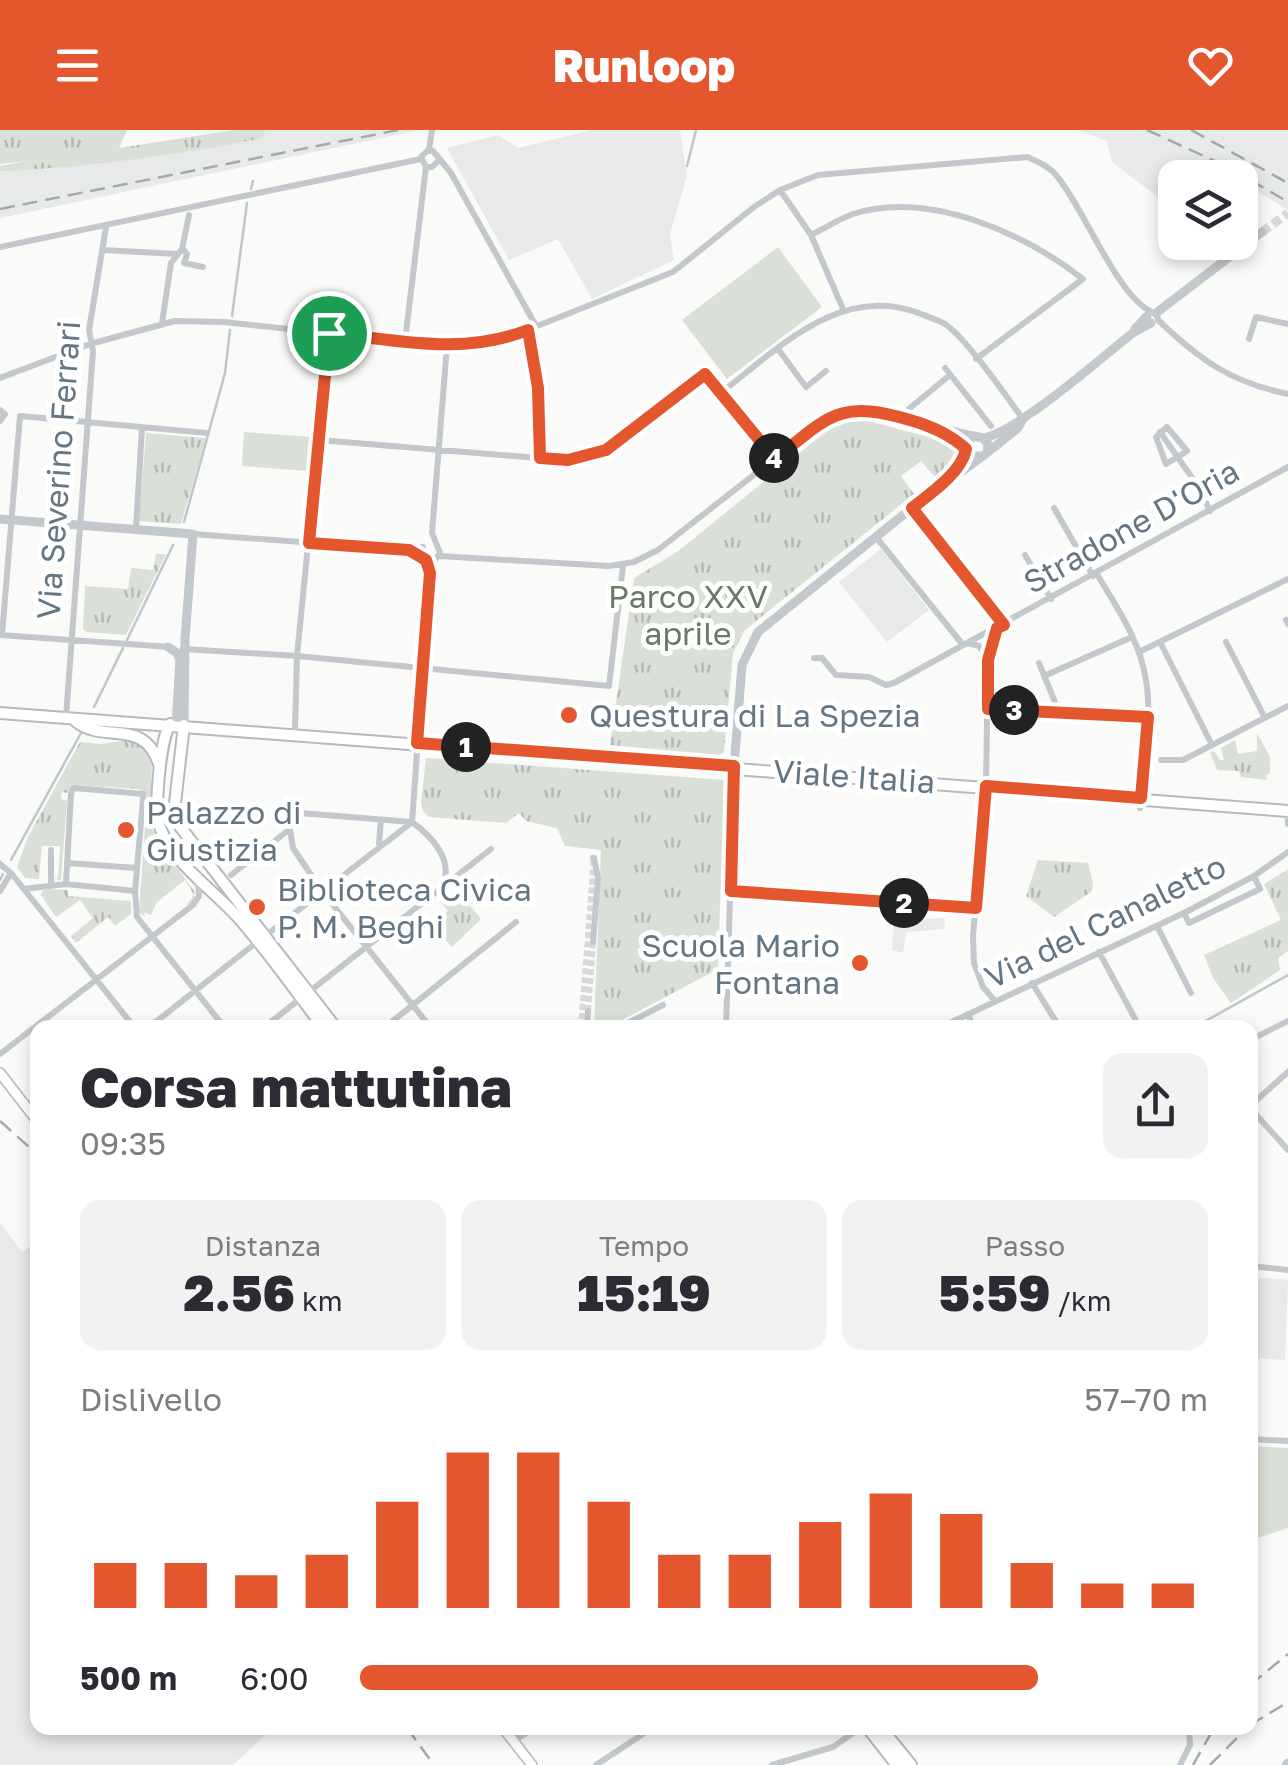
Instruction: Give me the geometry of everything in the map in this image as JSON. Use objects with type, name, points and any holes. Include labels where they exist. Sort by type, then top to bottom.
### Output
[{"type":"highway","points":[[874,1735],[898,1765]]},
{"type":"highway","points":[[886,1735],[910,1765]]},
{"type":"main road","name":"Viale Italia","points":[[0,713],[986,786],[1288,818]]},
{"type":"main road","points":[[69,718],[94,730],[145,740],[160,768]]},
{"type":"main road","points":[[261,939],[198,882],[158,823],[165,732],[177,725],[178,824],[261,939],[328,1020]]},
{"type":"main road","points":[[180,749],[209,727]]},
{"type":"main road","points":[[304,994],[319,1020]]},
{"type":"main road","points":[[0,1073],[30,1110]]},
{"type":"main road","points":[[509,1735],[532,1765]]},
{"type":"street","points":[[430,150],[432,130]]},
{"type":"street","points":[[430,150],[451,174],[532,328],[540,458]]},
{"type":"street","points":[[405,341],[424,152],[430,150]]},
{"type":"street","points":[[0,378],[90,344],[162,323],[224,322],[447,346],[497,342],[673,272],[754,206],[780,190],[818,175],[1028,157],[1054,172],[1122,282],[1140,304],[1210,366],[1252,387],[1288,394]]},
{"type":"street","points":[[0,247],[424,163],[432,167],[438,161]]},
{"type":"street","points":[[780,190],[811,235],[843,309]]},
{"type":"street","points":[[811,235],[851,214],[878,209],[923,209],[956,215],[997,230],[1058,259],[1083,279],[976,359]]},
{"type":"street","points":[[162,323],[171,263],[180,251],[190,215]]},
{"type":"street","name":"Via Severino Ferrari","points":[[69,718],[79,525],[94,351],[89,330],[106,227]]},
{"type":"street","points":[[726,1020],[734,766],[740,683],[750,644],[768,622],[939,486],[967,450],[970,438],[996,434],[1023,418],[1262,232]]},
{"type":"street","points":[[104,250],[180,251],[187,254],[184,264],[203,266]]},
{"type":"street","points":[[722,392],[809,326],[843,309],[871,304],[906,307],[946,324],[1023,418]]},
{"type":"street","points":[[1249,340],[1256,317],[1288,324]]},
{"type":"street","points":[[295,729],[297,656],[329,333]]},
{"type":"street","points":[[412,822],[447,346]]},
{"type":"street","points":[[778,349],[806,386],[826,370]]},
{"type":"street","points":[[899,417],[947,372],[990,426]]},
{"type":"street","points":[[319,440],[568,460],[606,450],[705,374],[775,459]]},
{"type":"street","points":[[0,410],[5,414],[0,421]]},
{"type":"street","points":[[0,520],[623,566],[658,550],[820,423],[845,411],[874,410],[981,437],[988,444],[984,455]]},
{"type":"street","points":[[207,433],[20,416],[1,635],[297,656],[608,686],[623,566]]},
{"type":"street","points":[[939,486],[956,478],[1018,428],[1023,418]]},
{"type":"street","points":[[930,426],[967,450],[984,455]]},
{"type":"street","points":[[136,529],[142,428]]},
{"type":"street","points":[[1178,459],[1166,464],[1156,437],[1160,431],[1200,490],[1210,510]]},
{"type":"street","name":"Stradone D'Oria","points":[[814,658],[822,658],[836,675],[869,677],[886,685],[917,672],[1288,467]]},
{"type":"street","points":[[912,508],[1001,626],[988,660],[986,786],[974,964],[982,987],[995,1001]]},
{"type":"street","points":[[1054,508],[1132,637],[1145,670],[1148,717],[1140,803]]},
{"type":"street","points":[[177,725],[187,649],[193,534]]},
{"type":"street","points":[[876,537],[965,644],[980,646],[988,660]]},
{"type":"street","points":[[1025,554],[1051,599]]},
{"type":"street","points":[[1139,652],[1288,579]]},
{"type":"street","points":[[1044,676],[1132,637]]},
{"type":"street","points":[[1160,642],[1212,745]]},
{"type":"street","points":[[1226,642],[1265,718]]},
{"type":"street","points":[[168,647],[180,660],[177,725]]},
{"type":"street","points":[[1039,662],[1060,713]]},
{"type":"street","points":[[1161,760],[1182,760],[1288,706]]},
{"type":"street","points":[[988,709],[1148,717]]},
{"type":"street","points":[[66,884],[71,792],[78,787],[143,794],[136,917],[218,1020]]},
{"type":"street","points":[[425,1020],[322,891],[293,848],[289,826],[292,816],[412,822],[446,860],[448,870],[443,884]]},
{"type":"street","points":[[379,845],[381,820]]},
{"type":"street","points":[[158,1020],[412,822]]},
{"type":"street","points":[[231,875],[289,826]]},
{"type":"street","points":[[273,1020],[491,849]]},
{"type":"street","points":[[51,850],[51,886]]},
{"type":"street","name":"Via del Canaletto","points":[[956,1020],[1184,914],[1254,876],[1288,852]]},
{"type":"street","points":[[594,858],[598,878],[594,942]]},
{"type":"street","points":[[2,860],[128,1020]]},
{"type":"street","points":[[67,864],[137,868]]},
{"type":"street","points":[[0,892],[11,873]]},
{"type":"street","points":[[1184,914],[1190,923],[1260,889],[1254,876]]},
{"type":"street","points":[[42,1019],[198,901],[198,882]]},
{"type":"street","points":[[24,888],[66,884],[135,891]]},
{"type":"street","points":[[731,891],[976,908]]},
{"type":"street","points":[[394,1020],[516,922]]},
{"type":"street","points":[[1157,926],[1191,994]]},
{"type":"street","points":[[1100,952],[1136,1020]]},
{"type":"street","points":[[1032,983],[1055,1020]]},
{"type":"street","points":[[641,1020],[663,1005]]},
{"type":"street","points":[[587,1020],[588,1010]]},
{"type":"street","points":[[968,1014],[971,1020]]},
{"type":"street","points":[[1258,1036],[1288,1022]]},
{"type":"street","points":[[0,1054],[30,1029]]},
{"type":"street","points":[[1258,1100],[1288,1072]]},
{"type":"street","points":[[1258,1116],[1288,1150]]},
{"type":"street","points":[[1258,1267],[1288,1270]]},
{"type":"street","points":[[1258,1439],[1288,1441]]},
{"type":"street","points":[[514,1741],[523,1735]]},
{"type":"street","points":[[596,1765],[641,1735]]},
{"type":"street","points":[[772,1765],[833,1747],[850,1735]]},
{"type":"street","points":[[1180,1765],[1190,1745],[1189,1735]]},
{"type":"shaded area","points":[[253,130],[420,130],[0,218],[0,166]]},
{"type":"shaded area","points":[[592,130],[680,130],[687,175],[670,234],[674,260],[592,299],[558,239],[509,260],[447,148],[498,135],[518,148]]},
{"type":"shaded area","points":[[1077,130],[1288,130],[1288,210],[1258,192],[1258,160],[1158,160],[1158,197],[1112,162],[1107,141]]},
{"type":"shaded area","points":[[881,549],[929,610],[887,642],[839,582]]},
{"type":"shaded area","points":[[895,909],[911,911],[912,920],[944,918],[945,929],[906,932],[903,953],[892,950]]},
{"type":"shaded area","points":[[0,1222],[22,1252],[30,1246],[30,1735],[265,1735],[233,1765],[0,1765]]},
{"type":"shaded area","points":[[1258,1278],[1288,1280],[1285,1360],[1258,1358]]},
{"type":"green space","points":[[0,130],[127,130],[119,148],[234,130],[265,130],[263,138],[168,155],[0,171],[0,166],[28,161],[0,164]]},
{"type":"green space","points":[[778,247],[822,307],[727,379],[682,320]]},
{"type":"green space","name":"Parco XXV aprile","points":[[868,421],[951,443],[958,456],[935,477],[921,461],[901,476],[914,494],[745,630],[733,653],[724,752],[720,755],[610,745],[634,578],[677,552],[829,429]]},
{"type":"green space","points":[[244,432],[311,437],[309,471],[242,466]]},
{"type":"green space","points":[[146,433],[206,438],[181,524],[139,521]]},
{"type":"green space","points":[[156,554],[166,554],[126,635],[83,629],[85,586],[128,589],[131,568],[153,570]]},
{"type":"green space","points":[[1257,733],[1270,757],[1266,780],[1241,777],[1239,771],[1217,770],[1210,752],[1224,760],[1221,748],[1235,740],[1238,754],[1257,751]]},
{"type":"green space","points":[[80,742],[141,743],[152,756],[150,824],[160,845],[195,892],[193,901],[185,907],[194,895],[185,880],[157,902],[151,915],[144,912],[145,917],[139,912],[147,799],[145,792],[138,789],[73,785],[67,793],[62,792],[61,799],[67,801],[61,880],[52,878],[58,878],[60,846],[42,846],[39,879],[25,878],[17,867],[28,837]]},
{"type":"green space","points":[[426,758],[724,780],[718,969],[622,1020],[594,1020],[601,850],[565,846],[557,828],[526,821],[519,813],[506,823],[429,817],[421,804]]},
{"type":"green space","points":[[1038,860],[1088,863],[1091,892],[1054,917],[1026,896]]},
{"type":"green space","points":[[1288,869],[1288,951],[1278,958],[1280,970],[1231,1003],[1213,978],[1204,955],[1281,920],[1264,884]]},
{"type":"green space","points":[[48,889],[68,890],[68,896],[131,901],[131,914],[115,926],[108,917],[76,943],[71,936],[93,918],[80,900],[56,917],[41,895]]},
{"type":"green space","points":[[456,889],[481,919],[452,947],[432,924],[448,911],[440,901]]},
{"type":"green space","points":[[1258,1446],[1288,1448],[1288,1528],[1258,1538]]},
{"type":"waterway","points":[[687,166],[696,130]]},
{"type":"waterway","points":[[251,189],[253,181]]},
{"type":"waterway","points":[[232,316],[247,203]]},
{"type":"waterway","points":[[184,522],[225,373],[230,330]]},
{"type":"waterway","points":[[127,640],[173,545]]},
{"type":"waterway","points":[[94,707],[123,648]]},
{"type":"waterway","points":[[11,860],[81,733]]},
{"type":"waterway","points":[[0,880],[3,874]]},
{"type":"waterway","points":[[1207,1020],[1288,975]]},
{"type":"tunnel","points":[[1262,232],[1288,213]]},
{"type":"tunnel","points":[[582,1020],[594,858],[590,858]]},
{"type":"tunnel","points":[[588,1011],[593,942]]},
{"type":"railway","points":[[0,209],[398,130]]},
{"type":"railway","points":[[1147,130],[1228,167],[1288,202]]},
{"type":"railway","points":[[1191,130],[1288,183]]},
{"type":"railway","points":[[0,1121],[30,1148]]},
{"type":"railway","points":[[1258,1678],[1288,1654]]},
{"type":"railway","points":[[1258,1720],[1288,1702]]},
{"type":"railway","points":[[412,1735],[434,1765]]},
{"type":"railway","points":[[1193,1765],[1210,1735]]},
{"type":"railway","points":[[1210,1765],[1240,1735]]},
{"type":"place","name":"Questura di La Spezia","points":[[569,715]]},
{"type":"place","name":"Palazzo di Giustizia","points":[[126,830]]},
{"type":"place","name":"Biblioteca Civica P. M. Beghi","points":[[257,907]]},
{"type":"place","name":"Scuola Mario Fontana","points":[[860,963]]},
{"type":"route","points":[[528,330],[538,388],[540,458],[568,460],[606,450],[705,374],[775,459],[831,416],[860,409],[930,426],[950,436],[966,449],[964,459],[912,508],[1004,625],[997,628],[988,658],[988,709],[1148,717],[1141,798],[986,786],[976,908],[731,891],[734,766],[417,743],[430,573],[426,560],[422,554],[409,550],[309,543],[329,333],[447,346],[497,342],[528,330]]}]
